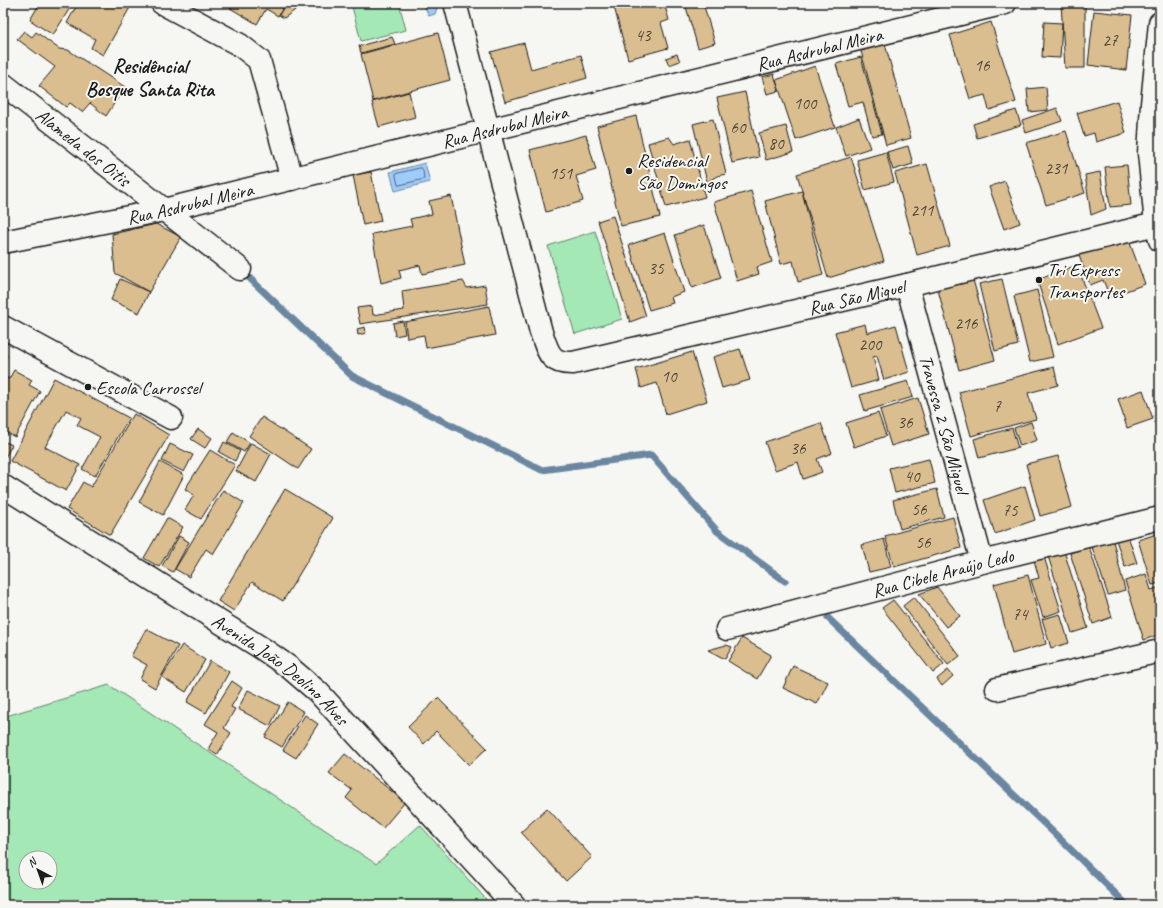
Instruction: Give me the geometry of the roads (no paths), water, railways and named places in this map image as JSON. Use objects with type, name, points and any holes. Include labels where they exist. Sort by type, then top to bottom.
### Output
[{"type":"street","points":[[162,3],[240,45],[259,60],[292,179]]},
{"type":"street","points":[[455,3],[488,130]]},
{"type":"street","name":"Rua Asdrubal Meira","points":[[3,242],[164,210],[1005,3]]},
{"type":"street","points":[[1158,232],[1149,153],[1160,23]]},
{"type":"street","name":"Alameda dos Oitis","points":[[3,84],[240,269]]},
{"type":"street","name":"Rua São Miguel","points":[[488,130],[541,332],[547,350],[552,358],[565,363],[573,363],[908,285],[1158,232]]},
{"type":"street","name":"Travessa 2 São Miguel","points":[[908,285],[982,562]]},
{"type":"street","points":[[3,327],[171,418]]},
{"type":"street","name":"Avenida João Deolino Alves","points":[[3,486],[257,644],[290,668],[318,692],[514,905]]},
{"type":"street","name":"Rua Cibele Araújo Ledo","points":[[727,629],[982,562],[1160,518]]},
{"type":"street","points":[[997,689],[1160,651]]},
{"type":"water","points":[[423,3],[436,3],[437,8],[435,14],[429,16]]},
{"type":"water","points":[[425,163],[430,182],[395,191],[390,172]]},
{"type":"waterway","points":[[242,271],[352,376],[542,470],[651,455],[717,531],[785,581]]},
{"type":"waterway","points":[[828,618],[1053,832],[1127,905]]},
{"type":"place","name":"Residencial São Domingos","points":[[629,171]]},
{"type":"place","name":"Tri Express Transportes","points":[[1039,280]]},
{"type":"place","name":"Escola Carrossel","points":[[88,387]]},
{"type":"district","name":"Residêncial Bosque Santa Rita","points":[[150,78]]}]
